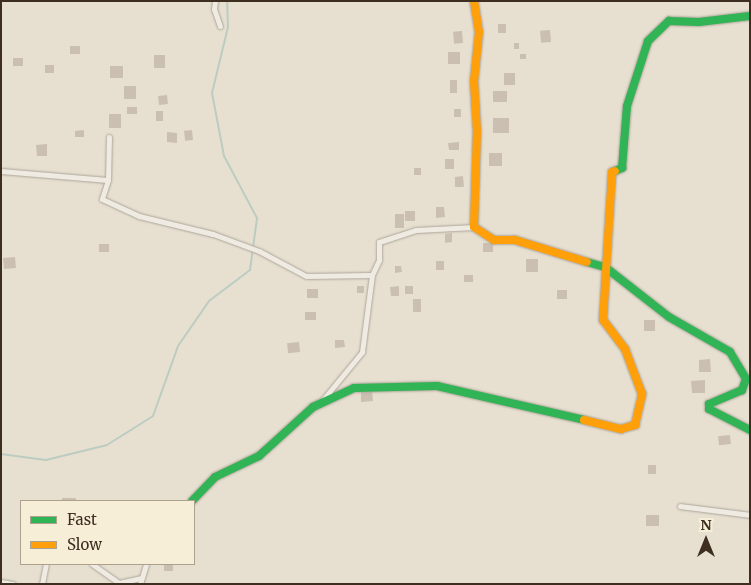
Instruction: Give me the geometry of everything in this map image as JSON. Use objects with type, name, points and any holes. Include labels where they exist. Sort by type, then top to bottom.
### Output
[{"type":"street","points":[[215,1],[214,9],[220,26]]},
{"type":"street","points":[[474,1],[479,32],[474,81],[477,131],[474,227]]},
{"type":"street","points":[[320,404],[354,388],[437,386],[621,429],[635,425],[642,394],[626,349],[603,320],[612,172],[622,168],[627,106],[648,41],[669,21],[699,22],[750,16]]},
{"type":"street","points":[[110,137],[108,180],[102,198],[139,216],[213,234],[259,250],[306,276],[372,275]]},
{"type":"street","points":[[1,171],[108,180]]},
{"type":"street","points":[[193,500],[216,478],[259,456],[320,404],[362,352],[372,275],[379,260],[379,242],[416,230],[474,227],[494,240],[515,240],[605,266],[669,318],[698,331],[730,352],[741,366],[746,379],[742,390],[709,404],[709,409],[750,430]]},
{"type":"street","points":[[680,506],[750,515]]},
{"type":"street","points":[[42,584],[46,565]]},
{"type":"street","points":[[93,565],[119,583],[141,578]]},
{"type":"street","points":[[140,584],[146,565]]},
{"type":"street","points":[[1,582],[13,584]]},
{"type":"building","points":[[498,24],[506,24],[506,33],[498,33]]},
{"type":"building","points":[[550,30],[551,42],[541,43],[540,31]]},
{"type":"building","points":[[462,31],[463,43],[454,44],[453,32]]},
{"type":"building","points":[[514,43],[519,43],[519,49],[514,49]]},
{"type":"building","points":[[70,46],[80,46],[80,54],[70,54]]},
{"type":"building","points":[[448,52],[460,52],[460,64],[448,64]]},
{"type":"building","points":[[520,54],[526,54],[526,59],[520,59]]},
{"type":"building","points":[[154,55],[165,55],[165,68],[154,68]]},
{"type":"building","points":[[13,58],[23,58],[23,66],[13,66]]},
{"type":"building","points":[[45,65],[54,65],[54,73],[45,73]]},
{"type":"building","points":[[110,66],[123,66],[123,78],[110,78]]},
{"type":"building","points":[[504,73],[515,73],[515,85],[504,85]]},
{"type":"building","points":[[450,80],[457,80],[457,93],[450,93]]},
{"type":"building","points":[[124,86],[136,86],[136,99],[124,99]]},
{"type":"building","points":[[493,91],[507,91],[507,102],[493,102]]},
{"type":"building","points":[[167,95],[168,104],[159,105],[158,96]]},
{"type":"building","points":[[127,107],[137,107],[137,114],[127,114]]},
{"type":"building","points":[[454,109],[461,109],[461,117],[454,117]]},
{"type":"building","points":[[156,111],[163,111],[163,121],[156,121]]},
{"type":"building","points":[[109,114],[121,114],[121,128],[109,128]]},
{"type":"building","points":[[493,118],[509,118],[509,133],[493,133]]},
{"type":"building","points":[[84,130],[84,137],[75,137],[75,131]]},
{"type":"building","points":[[192,130],[193,140],[185,141],[184,131]]},
{"type":"building","points":[[167,132],[177,133],[177,143],[167,142]]},
{"type":"building","points":[[459,142],[459,150],[449,150],[448,143]]},
{"type":"building","points":[[47,144],[47,156],[37,156],[36,145]]},
{"type":"building","points":[[489,153],[502,153],[502,166],[489,166]]},
{"type":"building","points":[[445,159],[454,159],[454,169],[445,169]]},
{"type":"building","points":[[414,168],[421,168],[421,175],[414,175]]},
{"type":"building","points":[[463,176],[464,187],[455,187],[455,177]]},
{"type":"building","points":[[436,207],[444,207],[445,217],[436,218]]},
{"type":"building","points":[[405,211],[415,211],[415,221],[405,221]]},
{"type":"building","points":[[395,214],[404,214],[404,228],[395,228]]},
{"type":"building","points":[[452,233],[452,242],[445,243],[445,234]]},
{"type":"building","points":[[483,243],[493,243],[493,252],[483,252]]},
{"type":"building","points":[[99,244],[109,244],[109,252],[99,252]]},
{"type":"building","points":[[15,257],[16,268],[4,269],[3,258]]},
{"type":"building","points":[[526,259],[538,259],[538,272],[526,272]]},
{"type":"building","points":[[436,261],[444,261],[444,270],[436,270]]},
{"type":"building","points":[[395,266],[401,266],[402,272],[395,273]]},
{"type":"building","points":[[464,275],[473,275],[473,282],[464,282]]},
{"type":"building","points":[[357,286],[364,286],[364,293],[357,293]]},
{"type":"building","points":[[399,286],[399,296],[391,296],[390,287]]},
{"type":"building","points":[[405,286],[413,286],[413,294],[405,294]]},
{"type":"building","points":[[307,289],[318,289],[318,298],[307,298]]},
{"type":"building","points":[[557,290],[567,290],[567,299],[557,299]]},
{"type":"building","points":[[413,299],[421,299],[421,312],[413,312]]},
{"type":"building","points":[[305,312],[316,312],[316,320],[305,320]]},
{"type":"building","points":[[644,320],[655,320],[655,331],[644,331]]},
{"type":"building","points":[[335,340],[344,340],[345,347],[335,348]]},
{"type":"building","points":[[299,342],[300,352],[288,353],[287,343]]},
{"type":"building","points":[[710,359],[711,372],[699,372],[699,360]]},
{"type":"building","points":[[705,380],[705,393],[692,393],[691,381]]},
{"type":"building","points":[[361,391],[372,391],[373,401],[361,402]]},
{"type":"building","points":[[730,435],[731,444],[719,445],[718,436]]},
{"type":"building","points":[[648,465],[656,465],[656,474],[648,474]]},
{"type":"building","points":[[62,498],[76,498],[76,500],[62,500]]},
{"type":"building","points":[[646,515],[659,515],[659,526],[646,526]]},
{"type":"building","points":[[164,565],[173,565],[173,571],[164,571]]},
{"type":"waterway","points":[[1,454],[46,460],[107,445],[153,416],[178,346],[209,301],[250,270],[257,218],[224,156],[212,93],[228,27],[227,1]]},
{"type":"traffic: fast","points":[[615,171],[622,168],[627,106],[648,41],[669,21],[699,22],[750,16]]},
{"type":"traffic: fast","points":[[587,262],[605,267],[669,317],[730,352],[746,379],[742,390],[709,404],[709,409],[750,430]]},
{"type":"traffic: fast","points":[[193,500],[215,477],[259,456],[313,407],[354,388],[437,386],[584,420]]},
{"type":"traffic: slow","points":[[474,1],[479,32],[474,81],[477,131],[474,227],[494,240],[515,240],[587,262]]},
{"type":"traffic: slow","points":[[584,420],[621,429],[635,425],[642,394],[625,349],[603,320],[612,172],[615,171]]}]
